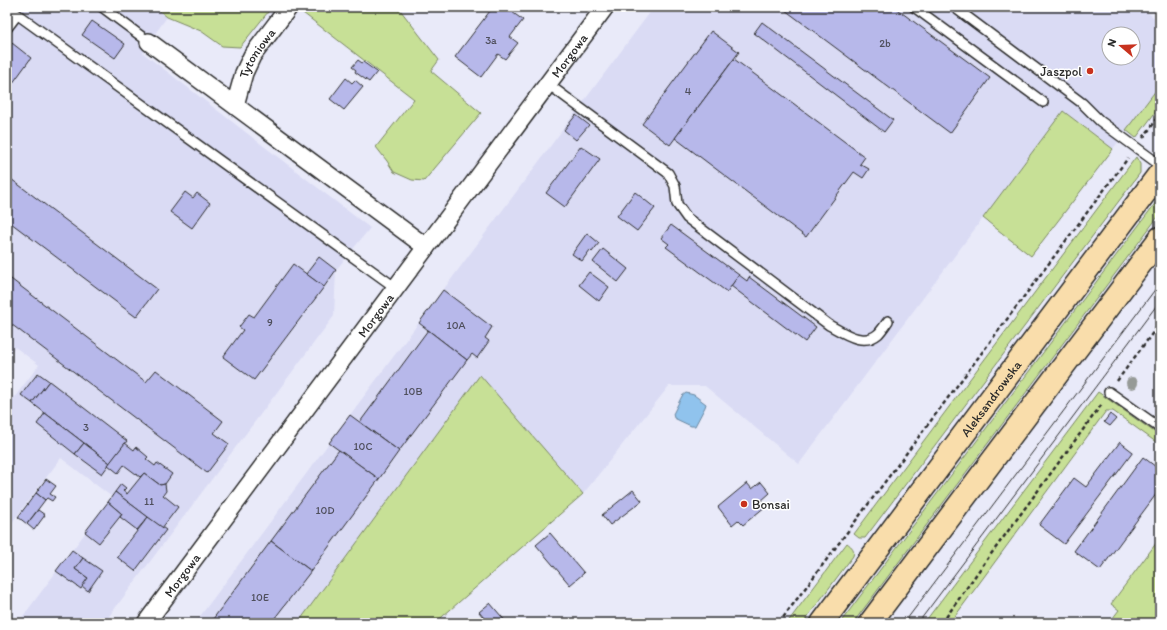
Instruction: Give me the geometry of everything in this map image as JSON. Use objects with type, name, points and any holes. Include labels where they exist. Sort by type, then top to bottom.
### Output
[{"type":"main road","name":"Aleksandrowska","points":[[822,623],[1160,173]]},
{"type":"main road","points":[[870,623],[1160,238]]},
{"type":"street","name":"Tytoniowa","points":[[235,105],[244,73],[252,56],[289,7]]},
{"type":"street","name":"Morgowa","points":[[146,623],[605,7]]},
{"type":"street","points":[[149,42],[426,247]]},
{"type":"lane","points":[[7,7],[396,288]]},
{"type":"lane","points":[[102,7],[149,42]]},
{"type":"lane","points":[[914,7],[1043,102]]},
{"type":"lane","points":[[954,7],[1082,103],[1100,121],[1160,165]]},
{"type":"lane","points":[[7,28],[17,14]]},
{"type":"lane","points":[[548,84],[668,172],[675,186],[677,204],[687,218],[829,325],[848,336],[859,339],[869,339],[878,333],[888,321]]},
{"type":"lane","points":[[1109,392],[1160,428]]},
{"type":"path","points":[[779,623],[1160,115]]},
{"type":"path","points":[[942,623],[1046,478],[1090,422],[1109,392],[1160,322]]},
{"type":"shaded area","points":[[7,7],[155,7],[167,17],[143,53],[370,228],[336,270],[334,316],[104,623],[24,623],[21,619],[112,497],[61,458],[7,529],[7,407],[39,365],[15,347],[7,356]]},
{"type":"shaded area","points":[[654,7],[1140,7],[1160,22],[1160,85],[1113,149],[1063,111],[799,464],[705,386],[669,386],[583,494],[480,376],[298,623],[195,623]]},
{"type":"green space","points":[[155,7],[272,7],[240,47],[222,46],[201,31],[167,17]]},
{"type":"green space","points":[[307,7],[392,7],[401,11],[439,60],[431,71],[481,113],[424,181],[412,180],[394,172],[376,147],[414,99],[303,13]]},
{"type":"green space","points":[[1160,85],[1160,106],[1136,138],[1126,130]]},
{"type":"green space","points":[[1063,111],[1113,149],[1031,256],[983,218]]},
{"type":"green space","points":[[1136,157],[1140,164],[1140,173],[865,538],[859,538],[854,534]]},
{"type":"green space","points":[[1160,197],[1160,214],[853,623],[840,623]]},
{"type":"green space","points":[[480,375],[583,494],[435,623],[298,623]]},
{"type":"green space","points":[[1098,392],[1160,436],[1160,445],[1113,411],[1106,411],[950,623],[924,623]]},
{"type":"green space","points":[[1160,538],[1160,623],[1109,623],[1119,610],[1111,604]]},
{"type":"green space","points":[[847,543],[853,548],[853,556],[803,623],[787,623]]},
{"type":"water","points":[[686,393],[694,395],[706,404],[695,426],[691,426],[674,418],[673,414],[682,396]]},
{"type":"building","points":[[493,7],[505,7],[523,20],[510,37],[518,43],[505,59],[498,54],[481,77],[455,57]]},
{"type":"building","points":[[781,7],[894,7],[990,78],[950,133]]},
{"type":"building","points":[[92,21],[125,44],[115,58],[82,35]]},
{"type":"building","points":[[762,22],[893,120],[884,132],[754,33]]},
{"type":"building","points":[[711,31],[739,52],[670,145],[642,124]]},
{"type":"building","points":[[12,43],[31,58],[7,91],[7,50]]},
{"type":"building","points":[[734,59],[865,157],[860,164],[869,169],[863,178],[854,172],[806,237],[675,138]]},
{"type":"building","points":[[358,60],[377,72],[369,82],[355,72],[356,70],[352,67]]},
{"type":"building","points":[[346,78],[352,83],[355,80],[363,87],[344,110],[330,99]]},
{"type":"building","points":[[576,115],[589,125],[576,140],[564,130]]},
{"type":"building","points":[[581,146],[600,159],[565,207],[546,193]]},
{"type":"building","points":[[7,176],[157,289],[136,317],[7,220]]},
{"type":"building","points":[[185,192],[193,198],[197,193],[210,203],[192,228],[170,212]]},
{"type":"building","points":[[635,192],[655,208],[637,231],[617,216]]},
{"type":"building","points":[[671,225],[739,275],[727,292],[666,247],[669,244],[661,238]]},
{"type":"building","points":[[587,233],[599,243],[592,252],[590,250],[582,261],[572,254]]},
{"type":"building","points":[[603,249],[628,269],[618,282],[593,262]]},
{"type":"building","points":[[319,257],[336,270],[324,287],[306,274]]},
{"type":"building","points":[[293,264],[324,287],[254,380],[223,357],[243,330],[239,327],[249,314],[254,317]]},
{"type":"building","points":[[589,272],[609,287],[599,301],[579,285]]},
{"type":"building","points":[[739,275],[747,281],[749,277],[816,327],[805,342],[731,286]]},
{"type":"building","points":[[7,276],[146,382],[156,370],[223,421],[214,433],[229,444],[207,473],[7,321]]},
{"type":"building","points":[[443,290],[492,327],[485,338],[489,341],[477,358],[472,354],[467,360],[419,323]]},
{"type":"building","points":[[428,330],[467,360],[399,451],[360,422]]},
{"type":"building","points":[[38,373],[49,381],[32,403],[21,395]]},
{"type":"building","points":[[49,381],[127,441],[110,463],[32,403]]},
{"type":"building","points":[[45,413],[84,443],[75,454],[37,424]]},
{"type":"building","points":[[1110,414],[1116,419],[1110,426],[1104,422]]},
{"type":"building","points":[[350,415],[399,451],[379,479],[329,443]]},
{"type":"building","points":[[1120,442],[1133,452],[1064,544],[1039,525],[1074,478],[1086,487]]},
{"type":"building","points":[[84,443],[110,463],[102,474],[75,454]]},
{"type":"building","points":[[125,443],[134,450],[136,447],[148,457],[146,459],[155,466],[157,463],[172,474],[165,484],[160,485],[144,473],[140,477],[124,465],[118,473],[108,465]]},
{"type":"building","points":[[339,450],[379,479],[311,571],[271,541]]},
{"type":"building","points":[[1143,457],[1160,470],[1160,489],[1100,570],[1074,551]]},
{"type":"building","points":[[144,473],[160,485],[165,484],[166,491],[163,495],[178,507],[162,528],[115,492],[121,484],[126,488],[123,491],[127,494]]},
{"type":"building","points":[[46,479],[56,486],[50,494],[55,497],[52,501],[47,498],[45,500],[36,493]]},
{"type":"building","points":[[761,482],[770,493],[761,501],[766,506],[743,525],[738,520],[732,525],[718,507],[747,483],[752,489]]},
{"type":"building","points":[[633,490],[642,501],[610,525],[602,515]]},
{"type":"building","points":[[115,492],[148,517],[137,530],[120,517],[122,514],[108,502]]},
{"type":"building","points":[[36,493],[45,500],[27,524],[18,517]]},
{"type":"building","points":[[108,502],[122,514],[99,543],[85,532]]},
{"type":"building","points":[[38,510],[45,515],[34,530],[27,524]]},
{"type":"building","points":[[148,517],[166,530],[135,571],[117,557]]},
{"type":"building","points":[[550,533],[584,573],[570,585],[536,545]]},
{"type":"building","points":[[271,541],[311,571],[271,623],[210,623]]},
{"type":"building","points":[[72,550],[83,558],[75,569],[88,578],[81,589],[56,571]]},
{"type":"building","points":[[83,558],[102,571],[88,591],[82,586],[88,578],[75,569]]},
{"type":"building","points":[[490,603],[507,623],[488,623],[479,612]]},
{"type":"tram line","points":[[904,623],[1160,283]]},
{"type":"tram line","points":[[918,623],[1160,301]]},
{"type":"place","name":"Jaszpol","points":[[1090,71]]},
{"type":"place","name":"Bonsai","points":[[744,504]]}]
